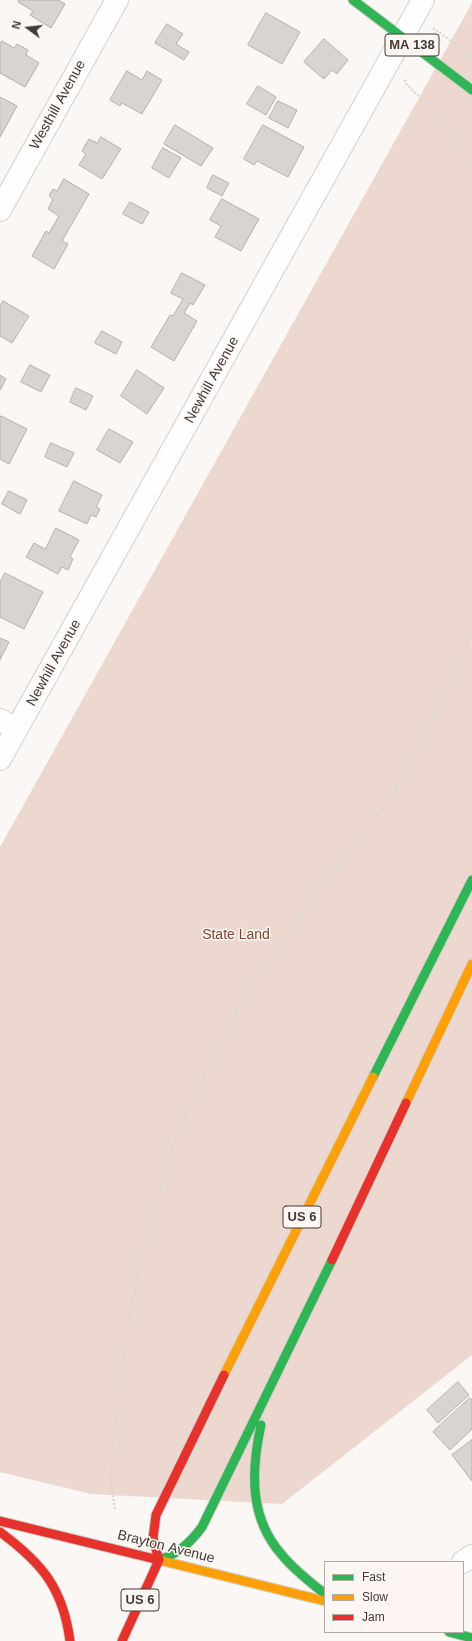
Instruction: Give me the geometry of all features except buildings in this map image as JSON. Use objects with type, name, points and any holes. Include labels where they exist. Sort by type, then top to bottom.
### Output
[{"type":"main road","name":"MA 138","points":[[353,0],[472,90]]},
{"type":"main road","name":"US 6","points":[[122,1641],[159,1560],[152,1539],[156,1515],[289,1242],[472,880]]},
{"type":"main road","points":[[159,1560],[173,1556],[184,1548],[202,1527],[472,964]]},
{"type":"main road","points":[[273,1381],[255,1450],[253,1482],[257,1511],[262,1524],[276,1548],[294,1568],[324,1593]]},
{"type":"main road","name":"Brayton Avenue","points":[[0,1521],[324,1601]]},
{"type":"main road","points":[[0,1532],[34,1559],[54,1586],[66,1618],[70,1641]]},
{"type":"main road","points":[[453,1633],[472,1638]]},
{"type":"street","name":"Westhill Avenue","points":[[0,210],[117,0]]},
{"type":"street","name":"Newhill Avenue","points":[[0,759],[8,725],[423,0]]},
{"type":"path","points":[[115,1509],[110,1470],[127,1330],[143,1251],[176,1136],[210,1063],[242,1000],[316,893],[388,802],[449,688],[472,632]]},
{"type":"green space","name":"State Land","points":[[472,3],[472,1355],[282,1504],[91,1494],[0,1472],[0,847]]},
{"type":"traffic: fast","points":[[353,0],[472,90]]},
{"type":"traffic: fast","points":[[373,1077],[472,880]]},
{"type":"traffic: fast","points":[[159,1560],[178,1551],[193,1538],[202,1527],[332,1260]]},
{"type":"traffic: fast","points":[[261,1425],[255,1460],[255,1493],[263,1526],[271,1541],[282,1555],[302,1576],[324,1593]]},
{"type":"traffic: fast","points":[[453,1633],[472,1638]]},
{"type":"traffic: slow","points":[[406,1103],[472,964]]},
{"type":"traffic: slow","points":[[224,1375],[373,1077]]},
{"type":"traffic: slow","points":[[159,1560],[324,1601]]},
{"type":"traffic: jam","points":[[332,1260],[406,1103]]},
{"type":"traffic: jam","points":[[159,1560],[153,1538],[156,1515],[224,1375]]},
{"type":"traffic: jam","points":[[0,1521],[159,1560]]},
{"type":"traffic: jam","points":[[0,1532],[28,1555],[48,1578],[56,1591],[62,1606],[67,1622],[70,1641]]},
{"type":"traffic: jam","points":[[122,1641],[159,1560]]}]
